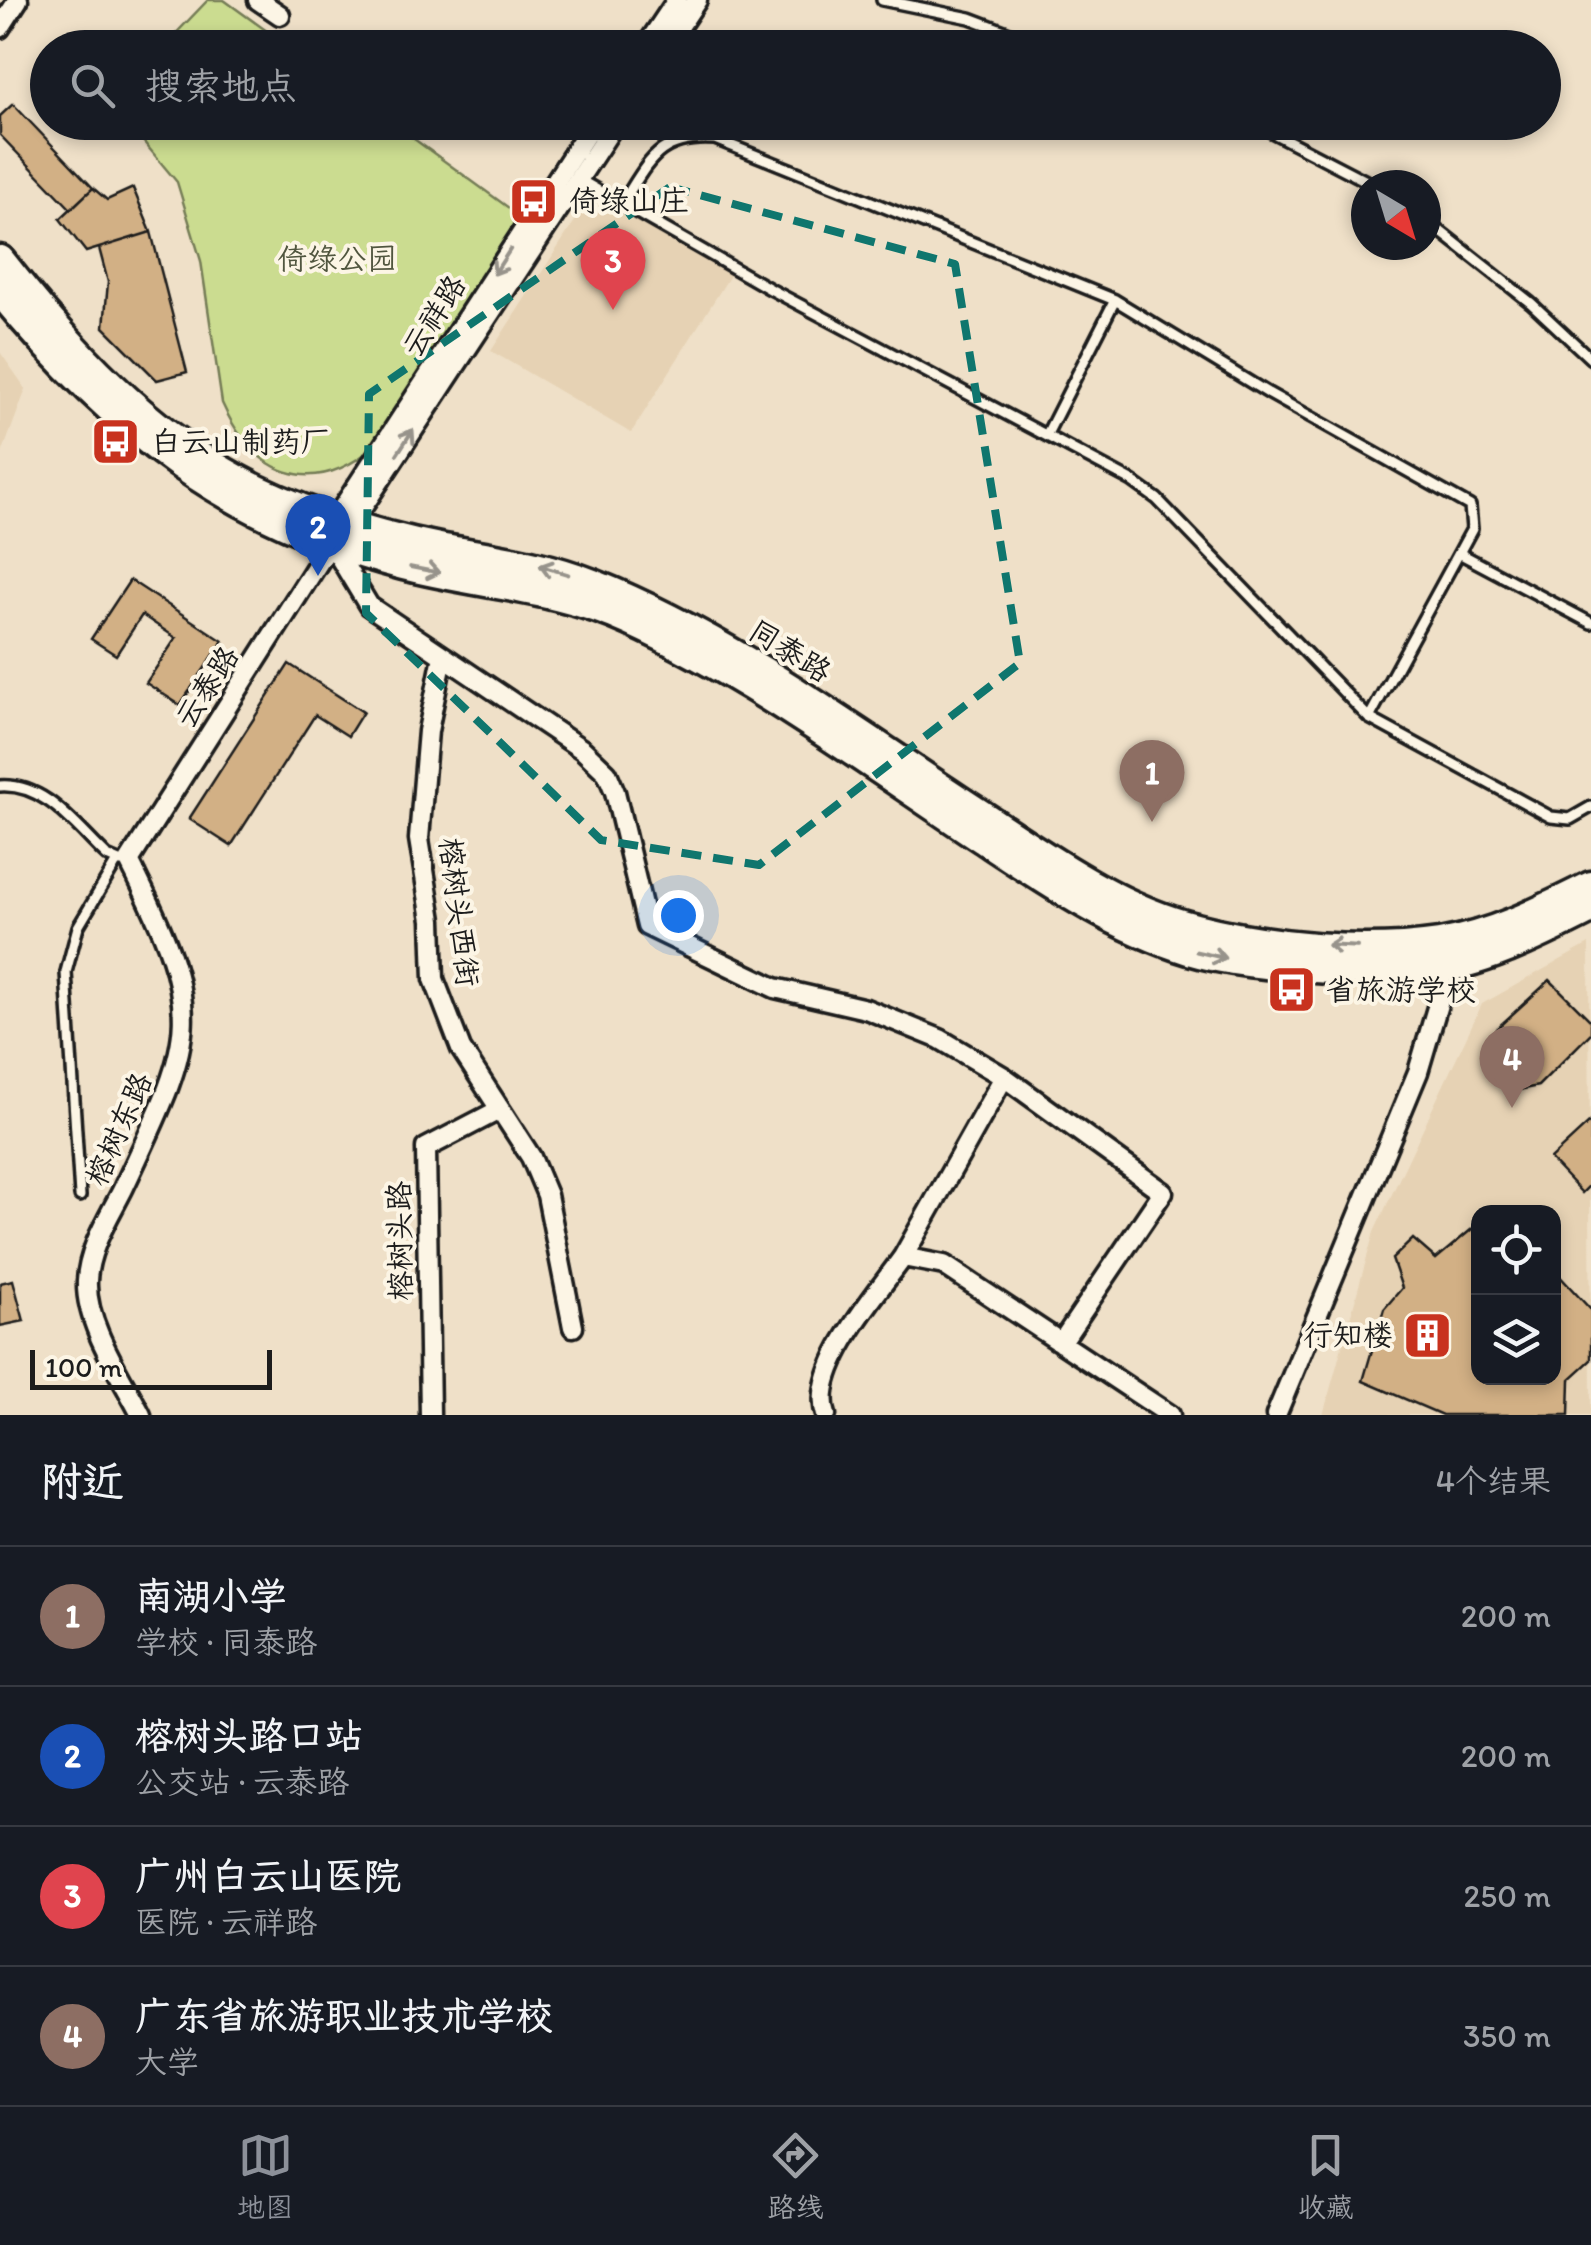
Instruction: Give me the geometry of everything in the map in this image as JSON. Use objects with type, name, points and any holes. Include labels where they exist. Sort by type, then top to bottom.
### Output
[{"type":"main road","name":"同泰路","points":[[0,260],[88,364],[164,432],[241,480],[340,528],[408,567],[552,592],[660,635],[751,688],[1043,878],[1158,938],[1218,957],[1373,972],[1547,930],[1591,908]]},
{"type":"main road","name":"同泰路","points":[[0,292],[75,380],[141,438],[216,488],[340,528]]},
{"type":"main road","name":"同泰路","points":[[1442,956],[1591,886]]},
{"type":"street","points":[[0,28],[18,0]]},
{"type":"street","points":[[258,0],[280,15]]},
{"type":"street","points":[[657,30],[677,0]]},
{"type":"street","points":[[677,30],[696,0]]},
{"type":"street","name":"云祥路","points":[[570,175],[586,140]]},
{"type":"street","name":"云祥路","points":[[340,528],[570,175],[600,140]]},
{"type":"street","points":[[340,528],[370,606],[583,750],[607,773],[647,926],[775,988],[866,1009],[940,1039],[1004,1077],[1163,1192],[1061,1343]]},
{"type":"street","name":"云泰路","points":[[122,862],[340,528]]},
{"type":"street","name":"榕树头西街","points":[[443,656],[428,731],[420,839],[432,920],[434,978],[460,1048],[531,1157],[547,1195],[572,1327]]},
{"type":"street","name":"榕树东路","points":[[122,862],[168,941],[185,1004],[179,1060],[100,1238],[86,1282],[98,1326],[141,1415]]},
{"type":"street","points":[[1276,1415],[1418,1072],[1441,994],[1442,956]]},
{"type":"street","points":[[826,1415],[823,1406],[837,1350],[903,1258],[1004,1077]]},
{"type":"street","name":"榕树头路","points":[[430,1415],[426,1148],[499,1110]]},
{"type":"street","points":[[903,1258],[944,1265],[1170,1415]]},
{"type":"lane","points":[[882,0],[970,18],[1002,30]]},
{"type":"lane","points":[[621,205],[664,146],[688,140]]},
{"type":"lane","points":[[717,140],[1115,300],[1268,393],[1462,498],[1473,514],[1460,553],[1368,718]]},
{"type":"lane","points":[[1287,140],[1351,173]]},
{"type":"lane","points":[[570,175],[772,290],[1047,434],[1157,499],[1368,718],[1551,817],[1570,819],[1591,807]]},
{"type":"lane","points":[[1441,232],[1531,303],[1591,358]]},
{"type":"lane","points":[[1047,434],[1115,300]]},
{"type":"lane","points":[[1460,553],[1591,624]]},
{"type":"lane","points":[[0,786],[17,785],[41,794],[122,862],[78,928],[66,972],[80,1196]]},
{"type":"highlighted area","points":[[670,187],[955,264],[1020,663],[759,865],[601,840],[366,613],[369,394]]},
{"type":"shaded area","points":[[621,205],[734,269],[631,433],[491,351],[580,213]]},
{"type":"shaded area","points":[[0,352],[26,389],[0,459]]},
{"type":"shaded area","points":[[1589,944],[1591,1415],[1323,1415],[1374,1232],[1482,1004]]},
{"type":"green space","points":[[208,0],[224,0],[265,30],[179,30]]},
{"type":"green space","name":"倚绿公园","points":[[142,140],[415,140],[524,219],[374,447],[350,463],[306,475],[286,472],[267,462],[250,447],[222,403],[201,261],[177,182]]},
{"type":"building","points":[[13,104],[30,122],[30,140],[47,140],[93,188],[71,209],[0,135],[0,116]]},
{"type":"building","points":[[93,188],[107,200],[133,188],[151,232],[86,252],[60,219]]},
{"type":"building","points":[[151,232],[187,372],[157,380],[104,327],[108,282],[99,248]]},
{"type":"building","points":[[130,580],[223,641],[180,705],[146,683],[176,638],[142,615],[116,655],[91,639]]},
{"type":"building","points":[[289,664],[363,712],[348,736],[315,715],[231,846],[189,819]]},
{"type":"building","points":[[1550,980],[1591,1021],[1591,1033],[1538,1086],[1514,1091],[1495,1082],[1483,1063],[1496,1029]]},
{"type":"building","points":[[1591,1121],[1591,1184],[1582,1193],[1550,1159]]},
{"type":"building","name":"行知楼","points":[[1471,1230],[1471,1385],[1561,1385],[1561,1278],[1591,1310],[1591,1360],[1570,1379],[1569,1415],[1442,1415],[1363,1381],[1384,1309],[1402,1288],[1392,1259],[1413,1239],[1436,1259]]},
{"type":"building","points":[[13,1280],[24,1321],[0,1326],[0,1283]]},
{"type":"place","name":"倚绿山庄","points":[[534,201]]},
{"type":"place","name":"广州白云山医院","points":[[613,310]]},
{"type":"place","name":"白云山制药厂","points":[[116,442]]},
{"type":"place","name":"榕树头路口站","points":[[318,576]]},
{"type":"place","name":"南湖小学","points":[[1152,822]]},
{"type":"place","name":"省旅游学校","points":[[1291,990]]},
{"type":"place","name":"广东省旅游职业技术学校","points":[[1512,1108]]},
{"type":"place","name":"行知楼","points":[[1428,1335]]}]
